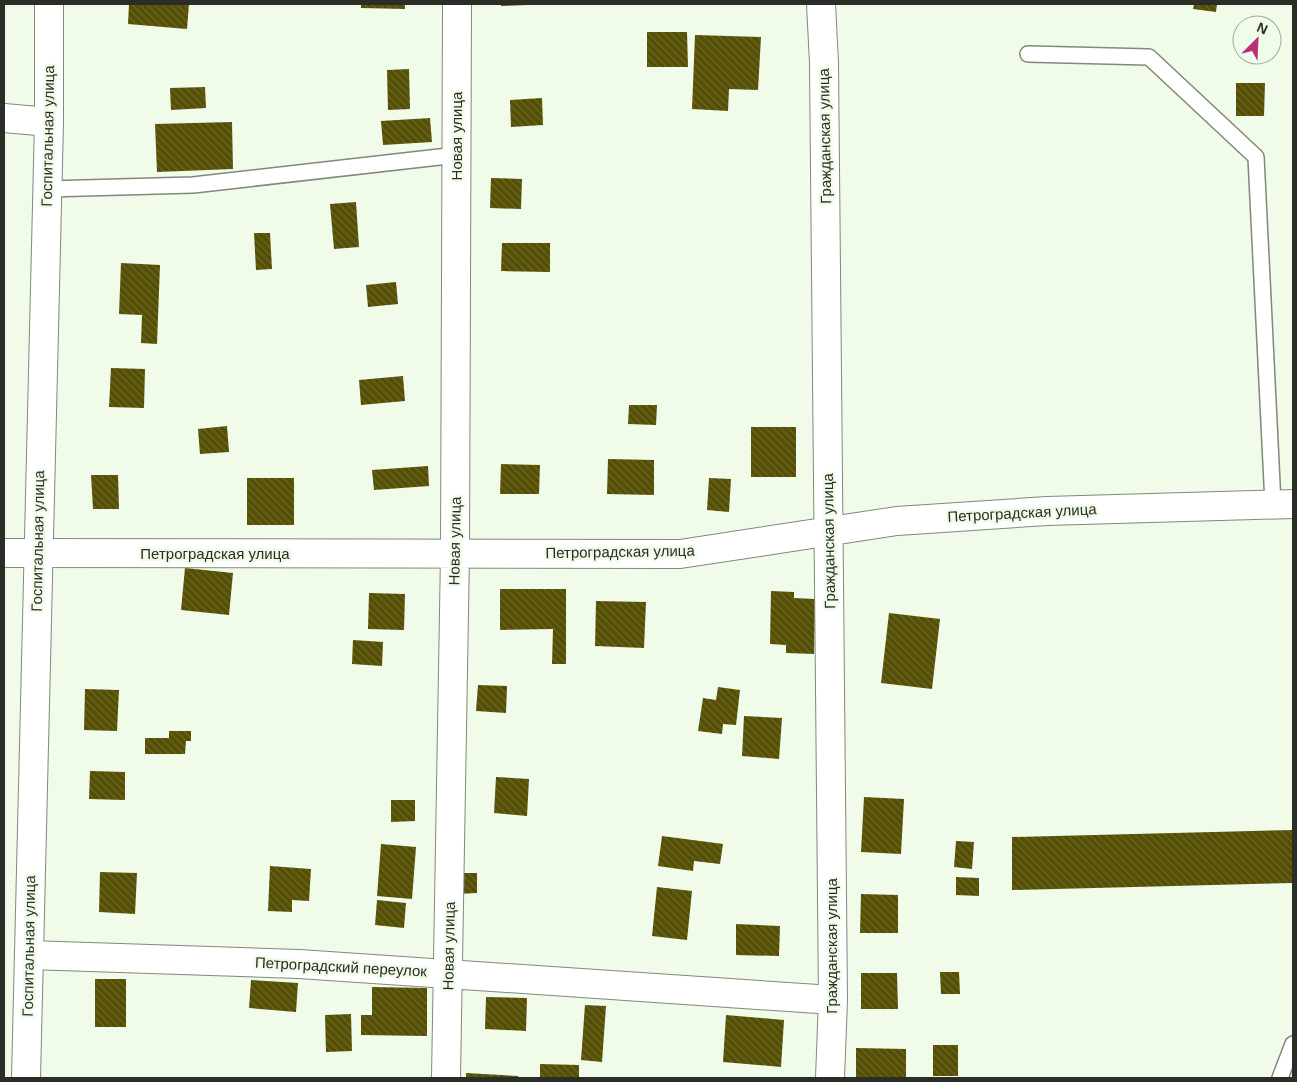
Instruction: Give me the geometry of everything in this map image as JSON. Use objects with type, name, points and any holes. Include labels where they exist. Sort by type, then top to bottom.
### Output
[{"type":"street","name":"Госпитальная улица","points":[[26,1078],[49,122],[49,4]]},
{"type":"street","name":"Новая улица","points":[[446,1078],[455,554],[457,4]]},
{"type":"street","name":"Гражданская улица","points":[[821,4],[824,63],[833,1000],[830,1078]]},
{"type":"street","points":[[4,118],[49,122]]},
{"type":"street","name":"Петроградская улица","points":[[4,553],[680,554],[897,521],[1047,511],[1283,504]]},
{"type":"street","name":"Петроградский переулок","points":[[29,954],[299,964],[833,1000]]},
{"type":"lane","points":[[1028,54],[1149,57],[1256,156],[1283,504]]},
{"type":"lane","points":[[47,189],[194,185],[457,155]]},
{"type":"lane","points":[[1280,1078],[1293,1044]]},
{"type":"building","points":[[129,4],[189,4],[187,29],[128,24]]},
{"type":"building","points":[[361,4],[405,4],[405,9],[361,8]]},
{"type":"building","points":[[501,4],[528,4],[528,5],[501,6]]},
{"type":"building","points":[[1194,4],[1217,4],[1216,12],[1193,9]]},
{"type":"building","points":[[647,32],[687,32],[688,67],[647,67]]},
{"type":"building","points":[[695,35],[761,37],[758,90],[729,89],[728,111],[692,109]]},
{"type":"building","points":[[409,69],[410,109],[388,110],[387,70]]},
{"type":"building","points":[[1236,83],[1265,83],[1264,116],[1236,116]]},
{"type":"building","points":[[205,87],[206,108],[171,110],[170,88]]},
{"type":"building","points":[[542,98],[543,125],[511,127],[510,100]]},
{"type":"building","points":[[430,118],[432,142],[383,145],[381,121]]},
{"type":"building","points":[[232,122],[233,169],[157,172],[155,124]]},
{"type":"building","points":[[491,178],[522,179],[521,209],[490,208]]},
{"type":"building","points":[[356,202],[359,247],[334,249],[330,204]]},
{"type":"building","points":[[254,233],[270,233],[272,269],[256,270]]},
{"type":"building","points":[[502,243],[550,243],[550,272],[501,271]]},
{"type":"building","points":[[121,263],[160,265],[157,344],[141,343],[142,315],[119,314]]},
{"type":"building","points":[[396,282],[398,304],[368,307],[366,285]]},
{"type":"building","points":[[111,368],[145,369],[144,408],[109,407]]},
{"type":"building","points":[[403,376],[405,401],[361,405],[359,380]]},
{"type":"building","points":[[629,405],[657,405],[656,425],[628,424]]},
{"type":"building","points":[[227,426],[229,452],[200,454],[198,429]]},
{"type":"building","points":[[751,427],[796,427],[796,477],[751,477]]},
{"type":"building","points":[[608,459],[654,460],[654,495],[607,494]]},
{"type":"building","points":[[501,464],[540,465],[539,494],[500,494]]},
{"type":"building","points":[[428,466],[429,486],[374,490],[372,470]]},
{"type":"building","points":[[91,475],[118,475],[119,509],[93,509]]},
{"type":"building","points":[[247,478],[294,478],[294,525],[247,525]]},
{"type":"building","points":[[709,478],[731,479],[729,512],[707,510]]},
{"type":"building","points":[[185,568],[233,573],[229,615],[181,610]]},
{"type":"building","points":[[500,589],[566,589],[566,664],[552,664],[553,629],[500,630]]},
{"type":"building","points":[[771,591],[794,592],[794,598],[815,599],[814,654],[786,653],[786,645],[770,644]]},
{"type":"building","points":[[369,593],[405,594],[404,630],[368,629]]},
{"type":"building","points":[[596,601],[646,602],[644,648],[595,646]]},
{"type":"building","points":[[889,613],[940,619],[932,689],[881,683]]},
{"type":"building","points":[[353,640],[383,642],[382,666],[352,664]]},
{"type":"building","points":[[478,685],[507,686],[506,713],[476,711]]},
{"type":"building","points":[[718,687],[740,690],[736,725],[723,724],[722,734],[698,731],[703,698],[716,700]]},
{"type":"building","points":[[85,689],[119,690],[117,731],[84,730]]},
{"type":"building","points":[[744,716],[782,718],[779,759],[742,756]]},
{"type":"building","points":[[169,731],[191,731],[191,741],[186,741],[185,754],[145,754],[145,738],[169,738]]},
{"type":"building","points":[[90,771],[125,772],[125,800],[89,799]]},
{"type":"building","points":[[496,777],[529,779],[527,816],[494,813]]},
{"type":"building","points":[[864,797],[904,799],[901,854],[861,852]]},
{"type":"building","points":[[391,800],[415,800],[415,821],[391,822]]},
{"type":"building","points":[[1293,830],[1293,883],[1012,890],[1012,837]]},
{"type":"building","points":[[662,836],[723,844],[720,864],[694,861],[693,871],[658,866]]},
{"type":"building","points":[[956,841],[974,842],[972,869],[954,867]]},
{"type":"building","points":[[381,844],[416,847],[412,899],[377,896]]},
{"type":"building","points":[[270,866],[311,869],[309,901],[292,900],[292,912],[268,911]]},
{"type":"building","points":[[100,872],[137,873],[135,914],[99,912]]},
{"type":"building","points":[[456,873],[477,873],[477,893],[457,894]]},
{"type":"building","points":[[956,877],[979,878],[979,896],[956,895]]},
{"type":"building","points":[[657,887],[692,891],[687,940],[652,936]]},
{"type":"building","points":[[861,894],[898,895],[898,933],[860,933]]},
{"type":"building","points":[[377,900],[406,903],[404,928],[375,925]]},
{"type":"building","points":[[736,924],[780,926],[779,956],[736,955]]},
{"type":"building","points":[[940,972],[959,972],[960,994],[941,994]]},
{"type":"building","points":[[861,973],[897,973],[898,1009],[861,1009]]},
{"type":"building","points":[[95,979],[126,979],[126,1027],[95,1027]]},
{"type":"building","points":[[251,980],[298,983],[296,1012],[249,1008]]},
{"type":"building","points":[[372,987],[427,988],[427,1036],[361,1035],[361,1015],[372,1015]]},
{"type":"building","points":[[486,997],[527,998],[526,1031],[485,1029]]},
{"type":"building","points":[[585,1005],[606,1006],[602,1062],[581,1060]]},
{"type":"building","points":[[351,1014],[352,1051],[326,1052],[325,1015]]},
{"type":"building","points":[[726,1015],[784,1020],[781,1067],[723,1062]]},
{"type":"building","points":[[933,1045],[958,1045],[958,1076],[933,1076]]},
{"type":"building","points":[[856,1048],[906,1049],[906,1078],[856,1078]]},
{"type":"building","points":[[540,1064],[579,1065],[579,1078],[540,1078]]},
{"type":"building","points":[[466,1073],[518,1076],[519,1078],[466,1078]]}]
